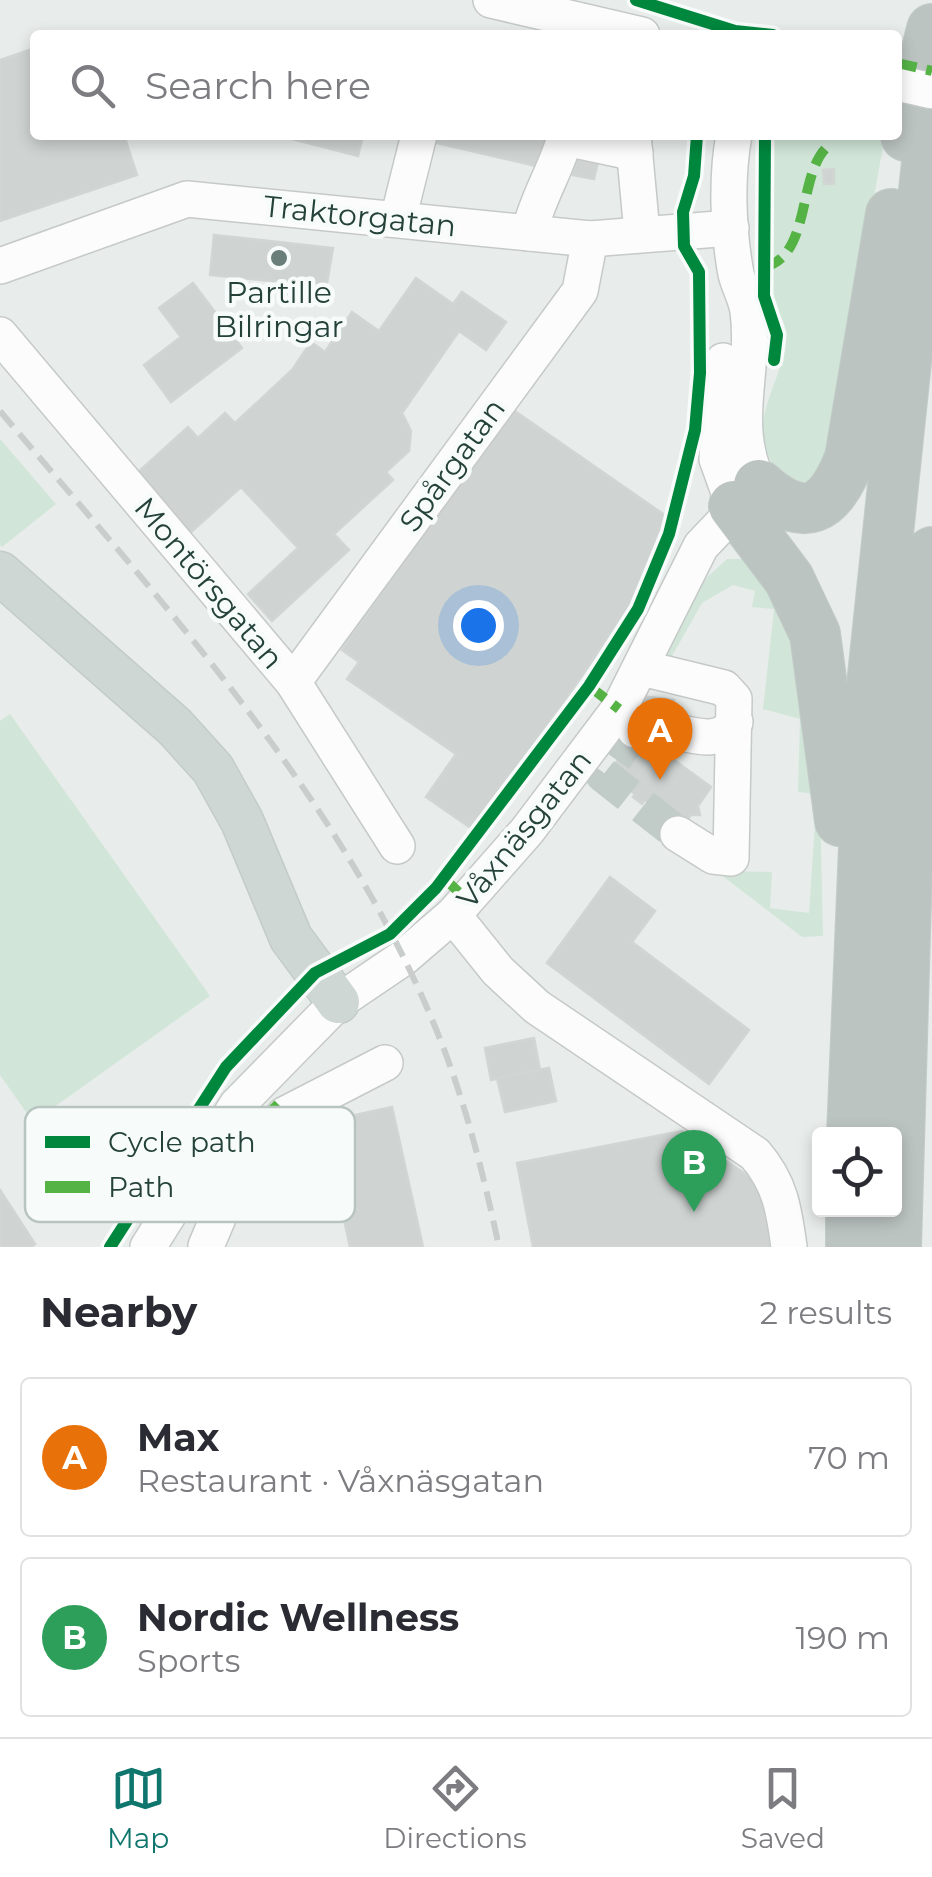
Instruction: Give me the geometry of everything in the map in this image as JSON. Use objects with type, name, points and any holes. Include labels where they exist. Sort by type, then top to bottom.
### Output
[{"type":"highway","points":[[746,496],[819,507],[831,500],[850,458],[910,114],[932,29]]},
{"type":"highway","points":[[852,1127],[870,704],[932,115]]},
{"type":"highway","points":[[746,496],[816,634],[857,964]]},
{"type":"highway","points":[[896,1247],[908,831],[932,552]]},
{"type":"highway","points":[[850,1247],[851,1217]]},
{"type":"main road","points":[[0,573],[176,727],[213,769],[242,820],[291,938],[338,1002]]},
{"type":"street","points":[[491,0],[620,30]]},
{"type":"street","points":[[902,84],[932,91]]},
{"type":"street","points":[[398,219],[418,140]]},
{"type":"street","points":[[529,233],[536,203],[555,173],[564,140]]},
{"type":"street","points":[[588,140],[634,144],[642,232]]},
{"type":"street","points":[[734,140],[730,228],[737,276],[726,308],[716,459],[746,496]]},
{"type":"street","name":"Traktorgatan","points":[[0,266],[187,199],[590,239],[730,228]]},
{"type":"street","name":"Spårgatan","points":[[293,682],[580,291],[590,239]]},
{"type":"street","name":"Montörsgatan","points":[[0,335],[293,682],[397,846]]},
{"type":"street","name":"Våxnäsgatan","points":[[234,1107],[338,1002],[403,958],[453,916],[527,832],[619,709],[700,546],[746,496]]},
{"type":"street","points":[[642,668],[724,688],[734,698],[731,858],[713,856],[678,834]]},
{"type":"street","points":[[635,730],[660,727],[718,737],[735,722]]},
{"type":"street","points":[[453,916],[498,971],[537,1007],[754,1154],[774,1176],[783,1199],[789,1247]]},
{"type":"street","points":[[300,1107],[386,1063]]},
{"type":"street","points":[[157,1233],[206,1247],[216,1222]]},
{"type":"green space","points":[[768,140],[884,140],[831,438],[813,480],[792,484],[772,463],[764,441],[764,420],[786,337],[782,319],[767,300]]},
{"type":"green space","points":[[0,439],[56,504],[2,547],[0,545]]},
{"type":"green space","points":[[727,559],[744,559],[788,604],[820,799],[823,936],[802,937],[716,871],[772,872],[770,908],[809,913],[817,794],[798,792],[800,719],[763,709],[774,609],[752,607],[755,591],[733,585],[702,603],[672,656],[684,664],[662,661],[702,582]]},
{"type":"green space","points":[[10,714],[210,996],[54,1107],[25,1107],[25,1111],[0,1075],[0,721]]},
{"type":"building","points":[[30,50],[30,140],[126,140],[137,175],[0,221],[0,60]]},
{"type":"building","points":[[296,140],[362,140],[358,156]]},
{"type":"building","points":[[438,140],[551,140],[544,168],[437,143]]},
{"type":"building","points":[[603,140],[594,179],[573,175],[578,154]]},
{"type":"building","points":[[834,169],[834,184],[824,184],[823,170]]},
{"type":"building","points":[[214,235],[333,248],[324,300],[306,298],[305,306],[281,304],[283,282],[210,275]]},
{"type":"building","points":[[416,278],[453,304],[462,292],[506,322],[486,350],[459,331],[402,413],[411,431],[409,451],[386,472],[393,480],[334,534],[349,550],[272,621],[248,594],[298,548],[241,487],[190,533],[136,474],[188,427],[198,438],[225,413],[235,423],[292,370],[311,342],[325,352],[352,312],[379,331]]},
{"type":"building","points":[[193,283],[242,348],[171,402],[144,365],[181,337],[159,308]]},
{"type":"building","points":[[509,407],[666,516],[632,603],[475,831],[426,797],[456,754],[347,679],[359,662],[342,650]]},
{"type":"building","points":[[641,696],[674,700],[671,717],[639,712]]},
{"type":"building","points":[[637,733],[711,787],[698,806],[700,815],[691,815],[682,827],[645,800],[642,804],[608,774]]},
{"type":"building","points":[[610,877],[655,911],[632,942],[749,1030],[709,1084],[547,963]]},
{"type":"building","points":[[534,1038],[540,1070],[491,1080],[485,1048]]},
{"type":"building","points":[[549,1068],[556,1101],[505,1112],[497,1078]]},
{"type":"building","points":[[392,1107],[423,1247],[350,1247],[345,1222],[355,1222],[355,1115]]},
{"type":"building","points":[[682,1131],[760,1184],[771,1247],[533,1247],[517,1163]]},
{"type":"building","points":[[0,1190],[35,1244],[31,1247],[0,1247]]},
{"type":"tunnel","points":[[635,730],[603,775],[678,834]]},
{"type":"railway","points":[[0,411],[184,629],[298,780],[350,860],[396,943],[436,1029],[472,1136],[499,1247]]},
{"type":"marked path","points":[[902,64],[932,71]]},
{"type":"marked path","points":[[764,267],[779,260],[789,249],[817,162],[825,149]]},
{"type":"marked path","points":[[589,686],[619,709]]},
{"type":"marked path","points":[[444,878],[468,901]]},
{"type":"marked path","points":[[271,1104],[274,1107]]},
{"type":"cycle path","points":[[636,0],[732,30]]},
{"type":"cycle path","points":[[200,1107],[226,1067],[315,973],[390,934],[436,888],[589,686],[638,609],[669,534],[695,430],[700,373],[699,272],[684,246],[683,212],[694,176],[697,140]]},
{"type":"cycle path","points":[[765,140],[764,296],[777,335],[774,360]]},
{"type":"cycle path","points":[[110,1247],[126,1222]]},
{"type":"place","name":"Partille Bilringar","points":[[279,258]]},
{"type":"place","name":"Max","points":[[660,780]]},
{"type":"place","name":"Nordic Wellness","points":[[694,1212]]}]
